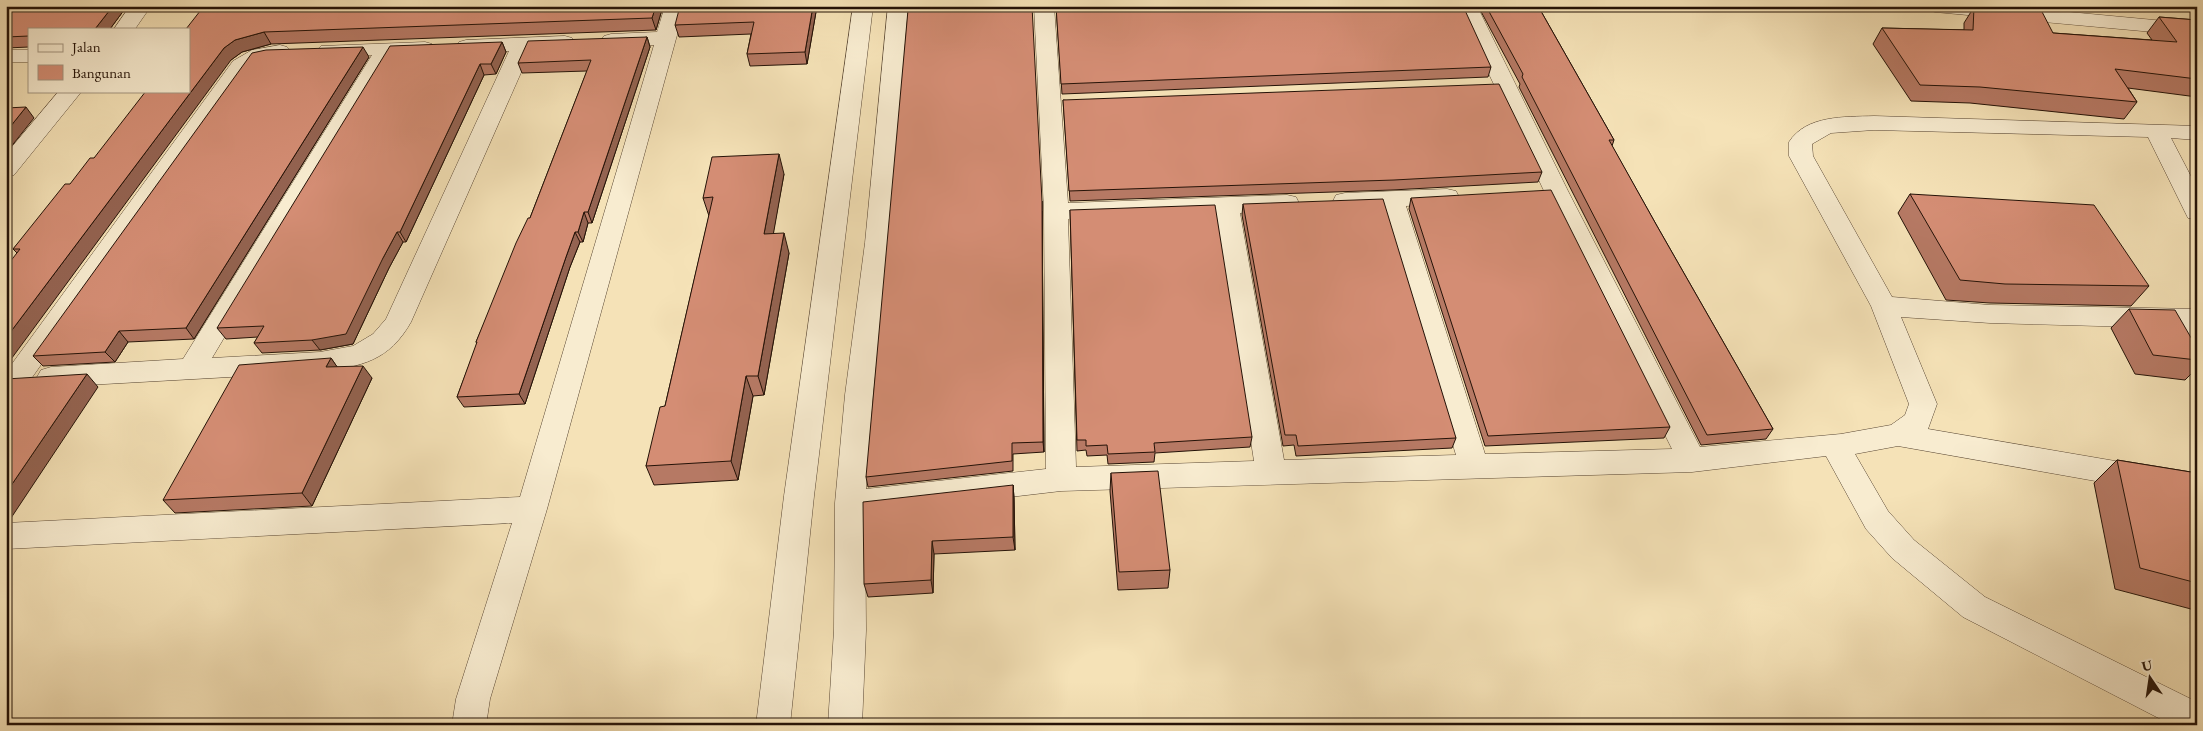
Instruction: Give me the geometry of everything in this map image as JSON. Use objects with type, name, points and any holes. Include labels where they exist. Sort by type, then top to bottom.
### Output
[{"type":"street","points":[[125,28],[141,6]]},
{"type":"street","points":[[469,725],[473,699],[532,509],[675,6]]},
{"type":"street","points":[[1044,6],[1060,102],[1056,211],[1061,479]]},
{"type":"street","points":[[1467,6],[1497,86],[1556,191],[1692,460]]},
{"type":"street","points":[[1935,6],[2197,30]]},
{"type":"street","points":[[773,725],[799,496],[863,10],[903,10],[859,395],[850,503],[850,630],[845,725]]},
{"type":"street","points":[[11,379],[241,66],[250,58],[260,54],[306,51],[667,38]]},
{"type":"street","points":[[11,379],[320,362],[357,357],[376,348],[392,334],[523,43]]},
{"type":"street","points":[[191,370],[386,49]]},
{"type":"street","points":[[6,56],[28,56]]},
{"type":"street","points":[[6,170],[71,92]]},
{"type":"street","points":[[1898,435],[1916,422],[1923,404],[1884,306],[1801,156],[1800,142],[1810,131],[1830,125],[1874,123],[2156,130],[2197,133]]},
{"type":"street","points":[[2156,130],[2197,212]]},
{"type":"street","points":[[1527,193],[1556,191]]},
{"type":"street","points":[[1056,211],[1469,196]]},
{"type":"street","points":[[1392,200],[1474,466]]},
{"type":"street","points":[[1227,205],[1271,473]]},
{"type":"street","points":[[1884,306],[1990,314],[2190,319],[2197,347]]},
{"type":"street","points":[[850,503],[1061,479],[1692,460],[1834,444],[1841,445],[1898,435],[2197,487]]},
{"type":"street","points":[[1834,444],[1877,520],[1903,548],[1974,607],[2197,720]]},
{"type":"street","points":[[6,536],[532,509]]},
{"type":"building","points":[[6,6],[113,6],[96,28],[28,28],[28,36],[6,37]]},
{"type":"building","points":[[204,6],[656,6],[652,18],[264,32],[235,40],[224,48],[6,338],[6,267],[20,249],[13,249],[65,184],[70,184],[90,158],[94,158],[145,92],[190,92],[190,28],[187,28]]},
{"type":"building","points":[[680,6],[813,6],[805,52],[747,54],[754,22],[675,25]]},
{"type":"building","points":[[953,6],[1032,6],[1042,201],[1043,442],[1012,443],[1012,461],[866,477],[908,10]]},
{"type":"building","points":[[1056,6],[1463,6],[1491,67],[1061,84]]},
{"type":"building","points":[[1486,6],[1538,6],[1614,140],[1609,140],[1773,429],[1707,435],[1522,77],[1523,74]]},
{"type":"building","points":[[2039,6],[2053,33],[2177,42],[2159,17],[2197,20],[2197,79],[2115,69],[2137,102],[1980,87],[1920,85],[1882,28],[1973,30],[1974,7]]},
{"type":"building","points":[[647,37],[588,212],[584,212],[578,232],[575,232],[519,394],[457,397],[476,342],[516,243],[528,218],[530,218],[591,60],[518,63],[528,41]]},
{"type":"building","points":[[502,42],[491,64],[480,64],[400,232],[397,232],[383,258],[346,334],[312,340],[254,343],[264,326],[217,328],[390,46]]},
{"type":"building","points":[[363,47],[186,328],[119,331],[105,352],[33,356],[252,53],[266,50]]},
{"type":"building","points":[[1499,84],[1542,172],[1394,180],[1069,191],[1063,100]]},
{"type":"building","points":[[26,107],[6,132],[6,108]]},
{"type":"building","points":[[779,154],[764,234],[784,233],[758,376],[746,376],[731,461],[646,466],[660,407],[665,406],[713,197],[703,198],[712,157]]},
{"type":"building","points":[[1551,190],[1670,427],[1488,436],[1411,198]]},
{"type":"building","points":[[1910,194],[2094,205],[2149,286],[2005,284],[1960,280]]},
{"type":"building","points":[[1383,199],[1456,438],[1298,446],[1296,435],[1285,435],[1243,204]]},
{"type":"building","points":[[1215,205],[1252,437],[1154,443],[1155,452],[1108,454],[1107,445],[1086,446],[1086,440],[1077,440],[1070,210]]},
{"type":"building","points":[[2129,309],[2175,310],[2197,348],[2197,360],[2153,355]]},
{"type":"building","points":[[331,358],[326,367],[363,366],[302,493],[163,500],[239,365]]},
{"type":"building","points":[[87,374],[6,493],[6,379]]},
{"type":"building","points":[[2117,460],[2197,473],[2197,583],[2140,568]]},
{"type":"building","points":[[1158,471],[1170,570],[1119,572],[1111,473]]},
{"type":"building","points":[[1013,485],[1013,537],[932,541],[931,580],[864,584],[863,502]]}]
